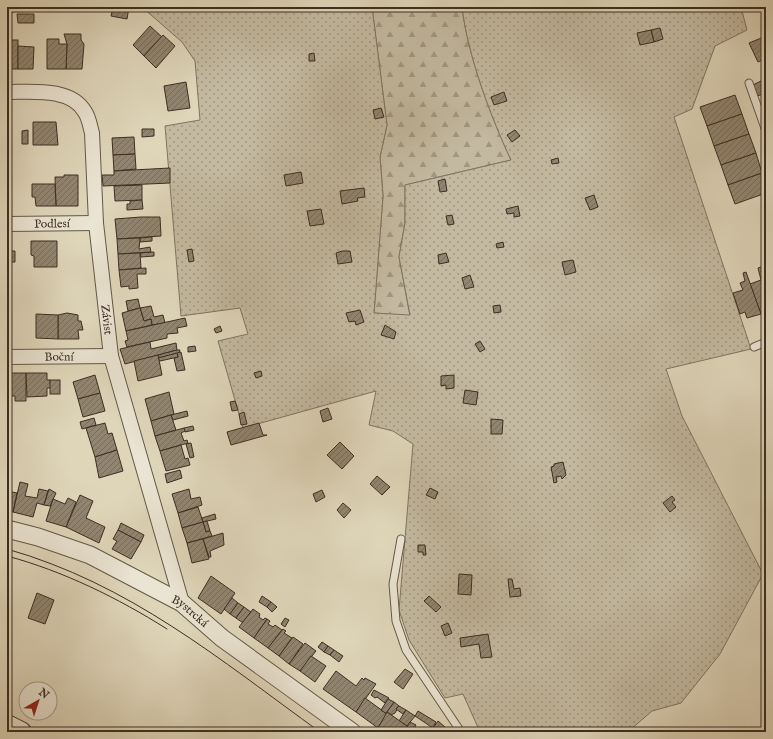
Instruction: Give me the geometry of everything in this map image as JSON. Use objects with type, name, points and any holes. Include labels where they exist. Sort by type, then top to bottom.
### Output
[{"type":"main road","points":[[7,725],[21,732]]},
{"type":"street","name":"Závist","points":[[7,92],[51,91],[67,97],[84,111],[92,133],[96,223],[111,356],[182,603]]},
{"type":"street","name":"Podlesí","points":[[7,224],[96,223]]},
{"type":"street","name":"Boční","points":[[7,356],[111,356]]},
{"type":"street","name":"Bystrcká","points":[[7,529],[38,537],[90,555],[182,603],[222,638],[352,732]]},
{"type":"lane","points":[[749,83],[766,131]]},
{"type":"lane","points":[[754,347],[766,342]]},
{"type":"lane","points":[[400,539],[393,584],[396,621],[406,650],[461,732]]},
{"type":"green space","points":[[7,7],[56,7],[57,11],[7,12]]},
{"type":"green space","points":[[142,7],[372,7],[387,125],[380,157],[383,196],[374,313],[410,315],[399,257],[405,223],[405,185],[511,160],[495,124],[481,85],[469,45],[462,7],[741,7],[747,30],[715,46],[692,109],[674,117],[751,349],[666,369],[682,416],[763,574],[720,654],[681,703],[652,711],[630,730],[622,732],[480,732],[463,694],[445,698],[409,640],[399,610],[413,444],[393,431],[369,425],[376,391],[243,428],[218,341],[248,334],[240,308],[181,316],[165,126],[200,120],[195,61],[182,42]]},
{"type":"green space","points":[[372,7],[462,7],[469,45],[481,85],[495,124],[511,160],[405,185],[405,223],[399,257],[410,316],[374,313],[383,196],[380,157],[387,125]]},
{"type":"building","points":[[113,7],[129,7],[127,19],[111,16]]},
{"type":"building","points":[[17,14],[34,14],[34,23],[18,23]]},
{"type":"building","points":[[150,26],[162,37],[144,56],[133,45]]},
{"type":"building","points":[[660,28],[663,39],[654,42],[651,30]]},
{"type":"building","points":[[651,30],[654,42],[640,45],[637,33]]},
{"type":"building","points":[[64,34],[81,34],[81,40],[84,44],[82,69],[66,69],[67,44]]},
{"type":"building","points":[[163,35],[175,46],[156,68],[144,56]]},
{"type":"building","points":[[766,36],[766,58],[758,62],[749,43]]},
{"type":"building","points":[[47,39],[59,39],[59,44],[67,44],[66,69],[47,69]]},
{"type":"building","points":[[7,40],[18,40],[18,69],[7,69]]},
{"type":"building","points":[[18,46],[34,47],[33,69],[18,69]]},
{"type":"building","points":[[314,53],[315,61],[309,61],[309,54]]},
{"type":"building","points":[[761,81],[766,93],[757,96],[753,85]]},
{"type":"building","points":[[186,82],[190,108],[168,111],[164,86]]},
{"type":"building","points":[[504,92],[507,101],[494,105],[491,97]]},
{"type":"building","points":[[735,95],[742,114],[707,126],[700,107]]},
{"type":"building","points":[[7,106],[10,106],[11,135],[7,135]]},
{"type":"building","points":[[381,108],[384,117],[375,119],[373,110]]},
{"type":"building","points":[[742,114],[749,134],[714,146],[707,126]]},
{"type":"building","points":[[33,122],[56,122],[58,145],[33,145]]},
{"type":"building","points":[[142,129],[154,129],[154,136],[142,137]]},
{"type":"building","points":[[28,130],[28,144],[22,144],[22,131]]},
{"type":"building","points":[[515,130],[520,136],[512,142],[507,135]]},
{"type":"building","points":[[749,134],[756,153],[721,165],[714,146]]},
{"type":"building","points":[[134,137],[135,154],[113,155],[112,138]]},
{"type":"building","points":[[756,153],[762,173],[728,185],[721,165]]},
{"type":"building","points":[[135,154],[136,169],[114,171],[113,155]]},
{"type":"building","points":[[558,158],[559,163],[552,164],[551,160]]},
{"type":"building","points":[[170,168],[170,183],[103,186],[102,175],[114,175],[114,171]]},
{"type":"building","points":[[301,172],[303,183],[286,186],[284,175]]},
{"type":"building","points":[[762,173],[766,183],[766,193],[735,204],[728,185]]},
{"type":"building","points":[[64,175],[78,175],[78,206],[56,206],[55,177],[64,177]]},
{"type":"building","points":[[445,179],[447,191],[440,192],[438,181]]},
{"type":"building","points":[[32,184],[55,184],[56,206],[36,206],[35,197],[32,197]]},
{"type":"building","points":[[142,185],[142,200],[115,201],[114,186]]},
{"type":"building","points":[[364,188],[365,197],[357,198],[358,201],[342,204],[340,191]]},
{"type":"building","points":[[594,195],[598,207],[590,210],[585,198]]},
{"type":"building","points":[[142,200],[143,209],[127,210],[127,204],[130,204],[130,201]]},
{"type":"building","points":[[518,206],[520,216],[514,217],[514,213],[507,214],[506,209]]},
{"type":"building","points":[[321,209],[324,224],[310,226],[307,211]]},
{"type":"building","points":[[452,215],[454,224],[448,225],[446,216]]},
{"type":"building","points":[[160,217],[161,236],[117,239],[115,219]]},
{"type":"building","points":[[152,237],[152,241],[140,242],[140,238]]},
{"type":"building","points":[[140,238],[139,249],[150,247],[151,252],[118,254],[117,239]]},
{"type":"building","points":[[7,240],[9,240],[9,251],[15,251],[15,262],[7,262]]},
{"type":"building","points":[[31,241],[57,241],[57,267],[34,267],[34,256],[31,255]]},
{"type":"building","points":[[503,242],[504,247],[497,248],[496,244]]},
{"type":"building","points":[[192,249],[194,261],[189,262],[187,250]]},
{"type":"building","points":[[350,251],[352,262],[338,264],[336,253]]},
{"type":"building","points":[[154,252],[154,256],[141,257],[140,253]]},
{"type":"building","points":[[140,253],[141,268],[119,270],[118,254]]},
{"type":"building","points":[[446,253],[449,262],[439,264],[438,255]]},
{"type":"building","points":[[573,260],[576,272],[565,275],[562,262]]},
{"type":"building","points":[[766,265],[766,312],[761,314],[750,284],[761,280],[758,268]]},
{"type":"building","points":[[146,268],[146,274],[137,274],[138,288],[129,289],[129,286],[121,287],[119,270]]},
{"type":"building","points":[[746,272],[761,314],[747,318],[745,312],[740,314],[733,293],[743,290],[740,283],[745,281],[743,273]]},
{"type":"building","points":[[470,275],[474,287],[465,289],[462,278]]},
{"type":"building","points":[[138,299],[140,308],[128,311],[126,301]]},
{"type":"building","points":[[500,305],[501,312],[494,313],[493,306]]},
{"type":"building","points":[[151,306],[154,317],[163,315],[165,323],[152,325],[151,319],[144,321],[140,308]]},
{"type":"building","points":[[140,308],[144,321],[151,319],[152,325],[126,331],[122,313]]},
{"type":"building","points":[[360,310],[364,322],[356,325],[355,321],[349,322],[346,313]]},
{"type":"building","points":[[67,313],[78,315],[78,321],[81,321],[83,330],[78,330],[79,339],[58,339],[58,315]]},
{"type":"building","points":[[36,314],[58,315],[58,339],[36,338]]},
{"type":"building","points":[[7,316],[10,316],[10,330],[7,329]]},
{"type":"building","points":[[185,318],[187,326],[177,328],[178,333],[167,334],[167,338],[127,347],[125,341],[128,340],[126,331]]},
{"type":"building","points":[[385,325],[396,332],[394,339],[381,335]]},
{"type":"building","points":[[220,326],[222,331],[216,333],[214,329]]},
{"type":"building","points":[[480,341],[485,349],[480,352],[475,344]]},
{"type":"building","points":[[150,342],[151,349],[176,343],[177,350],[125,364],[120,349]]},
{"type":"building","points":[[195,346],[196,351],[188,352],[188,347]]},
{"type":"building","points":[[180,350],[179,353],[158,358],[158,355]]},
{"type":"building","points":[[181,352],[185,370],[177,371],[174,358],[178,357],[177,353]]},
{"type":"building","points":[[177,353],[178,357],[160,361],[158,358]]},
{"type":"building","points":[[158,355],[162,375],[138,381],[134,361]]},
{"type":"building","points":[[261,371],[262,376],[256,378],[254,373]]},
{"type":"building","points":[[7,373],[10,373],[10,394],[7,394]]},
{"type":"building","points":[[10,373],[26,373],[26,401],[15,401],[15,396],[10,396]]},
{"type":"building","points":[[26,373],[47,373],[47,380],[50,380],[51,388],[47,388],[47,396],[27,397]]},
{"type":"building","points":[[95,375],[100,393],[78,399],[73,382]]},
{"type":"building","points":[[454,375],[454,388],[446,389],[446,385],[441,386],[441,376]]},
{"type":"building","points":[[50,380],[60,380],[60,394],[50,394]]},
{"type":"building","points":[[465,390],[478,392],[476,405],[463,403]]},
{"type":"building","points":[[169,392],[174,414],[151,421],[145,399]]},
{"type":"building","points":[[100,393],[105,411],[83,417],[78,399]]},
{"type":"building","points":[[235,401],[238,410],[232,411],[230,402]]},
{"type":"building","points":[[328,408],[332,419],[323,422],[320,411]]},
{"type":"building","points":[[187,411],[188,416],[173,420],[171,415]]},
{"type":"building","points":[[244,412],[247,424],[241,425],[239,414]]},
{"type":"building","points":[[171,415],[176,430],[155,436],[151,421]]},
{"type":"building","points":[[94,418],[96,425],[82,429],[80,422]]},
{"type":"building","points":[[491,419],[503,420],[502,434],[491,434]]},
{"type":"building","points":[[105,423],[108,434],[112,433],[117,450],[95,457],[86,428]]},
{"type":"building","points":[[259,423],[263,435],[267,435],[231,445],[227,432]]},
{"type":"building","points":[[193,426],[194,430],[185,432],[184,428]]},
{"type":"building","points":[[184,428],[185,431],[181,433],[184,441],[187,440],[188,443],[160,451],[155,436]]},
{"type":"building","points":[[340,442],[354,456],[342,469],[327,455]]},
{"type":"building","points":[[191,443],[194,457],[190,458],[186,444]]},
{"type":"building","points":[[181,445],[185,459],[188,458],[190,465],[166,471],[160,451]]},
{"type":"building","points":[[117,450],[123,471],[99,478],[95,457]]},
{"type":"building","points":[[563,462],[566,475],[562,479],[561,476],[556,477],[557,482],[554,483],[551,467],[554,466],[554,464]]},
{"type":"building","points":[[180,470],[182,478],[167,483],[165,474]]},
{"type":"building","points":[[377,476],[390,487],[382,495],[370,484]]},
{"type":"building","points":[[20,482],[28,484],[25,496],[37,498],[39,489],[48,491],[44,505],[37,503],[33,517],[13,512]]},
{"type":"building","points":[[430,488],[438,492],[435,499],[426,495]]},
{"type":"building","points":[[49,489],[56,493],[50,506],[44,505]]},
{"type":"building","points":[[189,489],[191,499],[200,497],[202,505],[178,513],[172,494]]},
{"type":"building","points":[[322,490],[325,497],[316,502],[313,494]]},
{"type":"building","points":[[7,491],[17,493],[13,512],[7,511]]},
{"type":"building","points":[[80,495],[93,501],[86,518],[105,527],[99,543],[66,527]]},
{"type":"building","points":[[672,496],[675,500],[672,502],[676,507],[670,512],[663,503]]},
{"type":"building","points":[[68,498],[76,502],[66,527],[46,521],[53,499],[65,504]]},
{"type":"building","points":[[343,503],[351,510],[344,518],[337,510]]},
{"type":"building","points":[[198,507],[203,522],[182,528],[178,513]]},
{"type":"building","points":[[215,514],[216,519],[203,522],[202,518]]},
{"type":"building","points":[[207,521],[210,531],[206,532],[203,522]]},
{"type":"building","points":[[203,522],[206,532],[210,531],[212,536],[187,543],[182,528]]},
{"type":"building","points":[[121,523],[144,535],[141,542],[118,530]]},
{"type":"building","points":[[118,530],[141,542],[131,559],[112,549],[117,541],[113,539]]},
{"type":"building","points":[[223,533],[224,545],[210,551],[211,557],[209,557],[203,539]]},
{"type":"building","points":[[203,539],[209,559],[192,563],[187,543]]},
{"type":"building","points":[[418,545],[425,545],[426,555],[423,555],[423,552],[418,552]]},
{"type":"building","points":[[459,574],[472,575],[471,595],[458,594]]},
{"type":"building","points":[[211,576],[235,593],[221,614],[198,598]]},
{"type":"building","points":[[508,579],[512,579],[514,589],[520,588],[521,596],[510,597]]},
{"type":"building","points":[[37,593],[54,600],[45,624],[28,618]]},
{"type":"building","points":[[262,596],[271,602],[267,607],[259,602]]},
{"type":"building","points":[[429,596],[441,607],[436,612],[424,601]]},
{"type":"building","points":[[232,598],[238,603],[230,614],[224,609]]},
{"type":"building","points":[[271,602],[277,607],[272,612],[267,607]]},
{"type":"building","points":[[238,603],[244,607],[236,618],[230,614]]},
{"type":"building","points":[[244,607],[251,612],[243,623],[236,618]]},
{"type":"building","points":[[253,609],[260,614],[259,617],[263,620],[265,618],[267,619],[254,638],[239,627]]},
{"type":"building","points":[[285,618],[289,620],[285,627],[281,624]]},
{"type":"building","points":[[267,619],[270,621],[268,624],[273,627],[275,625],[282,630],[268,648],[254,638]]},
{"type":"building","points":[[448,623],[452,633],[445,636],[441,626]]},
{"type":"building","points":[[283,629],[286,631],[284,633],[292,638],[279,656],[268,648]]},
{"type":"building","points":[[488,634],[492,657],[481,658],[479,644],[461,647],[460,638]]},
{"type":"building","points":[[293,637],[303,644],[289,664],[279,656]]},
{"type":"building","points":[[322,642],[328,646],[324,652],[318,647]]},
{"type":"building","points":[[305,643],[316,651],[300,671],[289,664]]},
{"type":"building","points":[[328,646],[334,650],[330,655],[324,652]]},
{"type":"building","points":[[334,650],[343,656],[339,662],[330,655]]},
{"type":"building","points":[[311,656],[326,666],[315,682],[300,671]]},
{"type":"building","points":[[405,669],[413,674],[403,689],[394,682]]},
{"type":"building","points":[[336,671],[356,686],[362,678],[376,684],[356,712],[323,689]]},
{"type":"building","points":[[374,690],[389,698],[385,703],[377,697],[375,698],[371,695]]},
{"type":"building","points":[[365,698],[387,714],[378,728],[356,712]]},
{"type":"building","points":[[388,699],[394,702],[387,714],[381,710]]},
{"type":"building","points":[[394,702],[399,706],[395,713],[391,715],[387,712]]},
{"type":"building","points":[[399,706],[406,710],[403,714],[396,709]]},
{"type":"building","points":[[406,710],[415,716],[407,726],[399,721]]},
{"type":"building","points":[[418,711],[436,722],[433,728],[415,716]]},
{"type":"building","points":[[387,712],[407,726],[404,732],[383,732],[378,728]]},
{"type":"building","points":[[438,721],[445,727],[441,732],[433,728]]},
{"type":"building","points":[[410,722],[416,725],[413,731],[406,728]]},
{"type":"building","points":[[445,727],[451,732],[441,732]]},
{"type":"building","points":[[745,727],[751,732],[736,732]]},
{"type":"building","points":[[406,728],[413,731],[414,732],[404,732]]},
{"type":"tram line","points":[[7,549],[52,564],[94,582],[133,603],[172,626],[209,651],[320,732]]},
{"type":"tram line","points":[[7,556],[49,569],[90,586],[167,629]]}]
